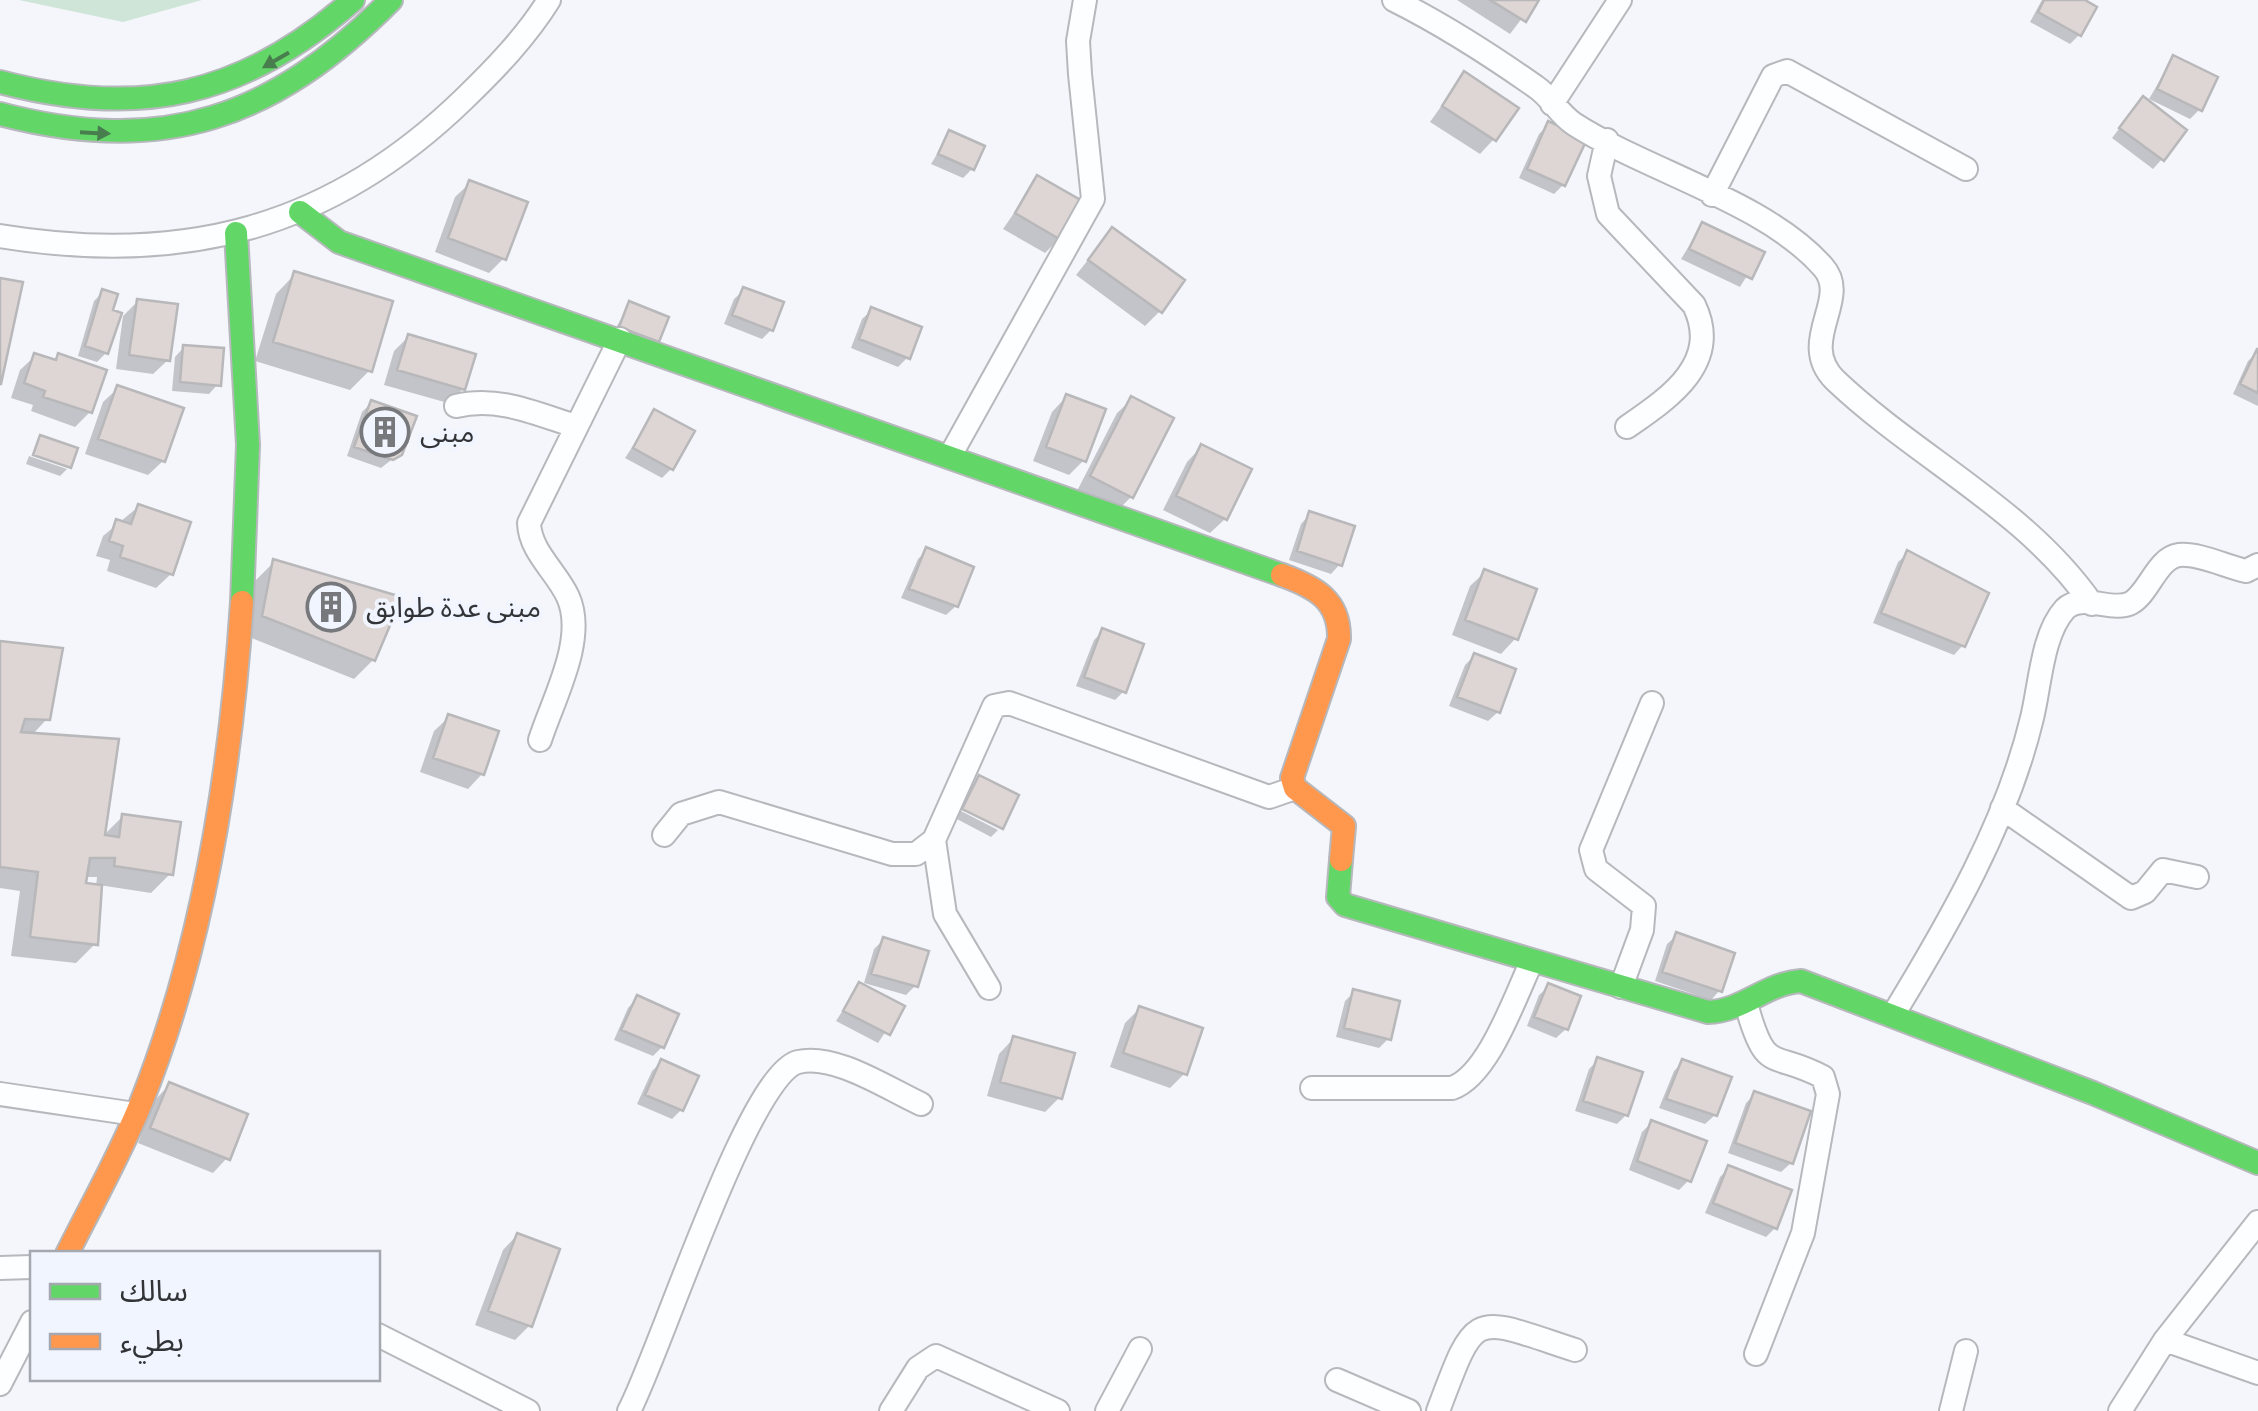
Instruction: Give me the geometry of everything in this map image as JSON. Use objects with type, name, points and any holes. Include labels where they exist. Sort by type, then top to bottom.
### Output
[{"type":"main road","points":[[0,82],[83,101],[174,97],[261,69],[310,38],[353,0]]},
{"type":"main road","points":[[0,114],[42,126],[106,134],[203,122],[294,84],[348,46],[390,0]]},
{"type":"main road","points":[[300,212],[340,242],[950,456],[1310,585],[1324,594],[1340,619],[1339,639],[1292,768],[1295,788],[1344,826],[1338,897],[1345,905],[1708,1012],[1728,1014],[1748,1006],[1779,983],[1802,981],[2258,1163]]},
{"type":"main road","points":[[69,1251],[154,1065],[206,868],[238,669],[248,464],[246,322],[236,233]]},
{"type":"street","points":[[0,236],[119,247],[236,233],[300,212],[360,183],[418,140],[514,46],[549,0]]},
{"type":"street","points":[[950,456],[1094,199],[1078,41],[1085,0]]},
{"type":"street","points":[[1394,0],[1536,87],[1577,126],[1792,239],[1828,272],[1832,288],[1819,348],[1829,372],[2035,537],[2060,561],[2092,604]]},
{"type":"street","points":[[1552,104],[1620,0]]},
{"type":"street","points":[[1712,195],[1773,76],[1787,71],[1966,169]]},
{"type":"street","points":[[1607,140],[1600,176],[1608,214],[1694,305],[1702,322],[1701,348],[1684,385],[1627,427]]},
{"type":"street","points":[[540,740],[576,626],[568,596],[535,546],[529,522],[620,339]]},
{"type":"street","points":[[456,406],[482,400],[575,426]]},
{"type":"street","points":[[1893,1015],[1976,866],[2002,808],[2031,724],[2054,625],[2071,604],[2134,602],[2166,561],[2179,555],[2246,571],[2258,565]]},
{"type":"street","points":[[1621,987],[1642,930],[1644,906],[1596,869],[1590,850],[1652,702]]},
{"type":"street","points":[[664,835],[681,814],[719,802],[892,854],[916,854],[934,840],[987,717],[1000,703],[1269,797],[1295,788]]},
{"type":"street","points":[[2002,808],[2132,898],[2145,892],[2163,870],[2197,878]]},
{"type":"street","points":[[934,840],[944,914],[989,988]]},
{"type":"street","points":[[1312,1088],[1452,1088],[1464,1084],[1482,1064],[1532,961]]},
{"type":"street","points":[[1748,1006],[1757,1043],[1766,1054],[1823,1077],[1828,1094],[1803,1232],[1756,1354]]},
{"type":"street","points":[[629,1411],[718,1193],[767,1089],[784,1068],[800,1062],[833,1065],[921,1104]]},
{"type":"street","points":[[0,1094],[135,1114]]},
{"type":"street","points":[[2120,1411],[2165,1340],[2258,1222]]},
{"type":"street","points":[[0,1268],[30,1267]]},
{"type":"street","points":[[0,1384],[30,1326]]},
{"type":"street","points":[[1438,1411],[1465,1340],[1482,1327],[1510,1328],[1575,1350]]},
{"type":"street","points":[[380,1336],[528,1411]]},
{"type":"street","points":[[2165,1340],[2258,1373]]},
{"type":"street","points":[[1107,1411],[1140,1349]]},
{"type":"street","points":[[1951,1411],[1966,1351]]},
{"type":"street","points":[[891,1411],[918,1368],[936,1356],[1058,1411]]},
{"type":"street","points":[[1337,1380],[1409,1411]]},
{"type":"green space","points":[[19,0],[202,0],[123,22]]},
{"type":"building","points":[[1490,0],[1539,0],[1526,22]]},
{"type":"building","points":[[2044,0],[2085,0],[2097,7],[2081,36],[2038,12]]},
{"type":"building","points":[[2173,55],[2218,77],[2202,111],[2157,89]]},
{"type":"building","points":[[1464,71],[1519,108],[1496,141],[1442,106]]},
{"type":"building","points":[[2143,96],[2187,130],[2164,161],[2119,128]]},
{"type":"building","points":[[1548,121],[1587,139],[1565,186],[1527,169]]},
{"type":"building","points":[[949,130],[985,146],[974,170],[938,154]]},
{"type":"building","points":[[1037,175],[1084,202],[1061,240],[1015,213]]},
{"type":"building","points":[[469,180],[528,202],[506,260],[448,238]]},
{"type":"building","points":[[1702,222],[1765,252],[1752,279],[1689,249]]},
{"type":"building","points":[[1112,227],[1185,280],[1162,313],[1088,260]]},
{"type":"building","points":[[294,271],[393,301],[372,372],[273,342]]},
{"type":"building","points":[[0,278],[23,282],[1,384],[0,384]]},
{"type":"building","points":[[743,287],[784,302],[773,331],[732,315]]},
{"type":"building","points":[[102,289],[118,294],[113,310],[122,313],[108,354],[85,346]]},
{"type":"building","points":[[137,299],[178,304],[170,361],[129,355]]},
{"type":"building","points":[[629,301],[669,317],[659,342],[619,327]]},
{"type":"building","points":[[871,307],[922,327],[910,359],[859,339]]},
{"type":"building","points":[[408,334],[476,354],[465,390],[397,370]]},
{"type":"building","points":[[183,345],[224,348],[221,386],[180,382]]},
{"type":"building","points":[[2258,349],[2258,393],[2240,384]]},
{"type":"building","points":[[34,353],[56,360],[58,353],[107,370],[92,413],[43,397],[45,391],[24,383]]},
{"type":"building","points":[[117,385],[184,408],[165,462],[98,439]]},
{"type":"building","points":[[1066,394],[1106,409],[1086,462],[1046,447]]},
{"type":"building","points":[[1131,396],[1174,418],[1133,498],[1090,476]]},
{"type":"building","name":"مبنى","points":[[371,400],[417,416],[402,455],[393,460],[354,447]]},
{"type":"building","points":[[654,409],[695,431],[673,470],[633,448]]},
{"type":"building","points":[[40,435],[78,448],[71,468],[33,455]]},
{"type":"building","points":[[1201,444],[1252,469],[1227,520],[1176,496]]},
{"type":"building","points":[[138,504],[191,522],[173,575],[120,557],[123,546],[109,541],[116,519],[131,524]]},
{"type":"building","points":[[1309,511],[1355,526],[1342,566],[1297,551]]},
{"type":"building","points":[[926,547],[974,567],[958,607],[909,589]]},
{"type":"building","points":[[1907,550],[1989,593],[1965,647],[1881,613]]},
{"type":"building","name":"مبنى عدة طوابق","points":[[273,559],[402,597],[375,661],[262,616]]},
{"type":"building","points":[[1484,569],[1537,589],[1518,640],[1465,620]]},
{"type":"building","points":[[1102,628],[1144,644],[1126,693],[1084,677]]},
{"type":"building","points":[[0,641],[63,648],[50,720],[25,719],[21,732],[119,739],[105,835],[119,837],[122,814],[181,822],[173,875],[114,866],[115,858],[90,858],[86,883],[102,885],[98,945],[30,937],[38,872],[0,867]]},
{"type":"building","points":[[1474,653],[1516,669],[1500,713],[1457,697]]},
{"type":"building","points":[[448,714],[499,731],[484,775],[433,758]]},
{"type":"building","points":[[979,775],[1019,795],[1003,829],[962,809]]},
{"type":"building","points":[[1676,932],[1735,953],[1722,992],[1662,972]]},
{"type":"building","points":[[883,937],[929,951],[918,987],[871,974]]},
{"type":"building","points":[[859,982],[905,1006],[890,1035],[843,1011]]},
{"type":"building","points":[[1548,983],[1581,996],[1568,1030],[1534,1017]]},
{"type":"building","points":[[1353,989],[1400,1001],[1391,1040],[1344,1028]]},
{"type":"building","points":[[637,995],[679,1014],[664,1048],[621,1030]]},
{"type":"building","points":[[1139,1006],[1203,1028],[1187,1075],[1123,1053]]},
{"type":"building","points":[[1013,1036],[1075,1053],[1062,1099],[1000,1082]]},
{"type":"building","points":[[1597,1057],[1643,1072],[1628,1116],[1583,1101]]},
{"type":"building","points":[[661,1059],[699,1076],[683,1111],[645,1095]]},
{"type":"building","points":[[1682,1059],[1732,1077],[1717,1116],[1666,1099]]},
{"type":"building","points":[[169,1082],[248,1114],[230,1160],[150,1128]]},
{"type":"building","points":[[1754,1091],[1811,1111],[1793,1164],[1735,1143]]},
{"type":"building","points":[[1651,1120],[1707,1141],[1691,1182],[1637,1161]]},
{"type":"building","points":[[1728,1165],[1792,1190],[1777,1229],[1713,1203]]},
{"type":"building","points":[[517,1233],[560,1249],[532,1327],[488,1311]]},
{"type":"traffic: fast","points":[[0,82],[99,98],[144,98],[188,91],[272,59],[353,0]]},
{"type":"traffic: fast","points":[[0,114],[59,126],[113,131],[164,128],[213,117],[259,99],[303,74],[347,41],[391,0]]},
{"type":"traffic: fast","points":[[300,212],[339,242],[1282,575]]},
{"type":"traffic: fast","points":[[236,233],[248,445],[242,602]]},
{"type":"traffic: fast","points":[[1341,860],[1338,897],[1345,905],[1708,1012],[1733,1007],[1801,981],[2093,1093],[2258,1163]]},
{"type":"traffic: slow","points":[[1282,575],[1323,597],[1338,626],[1339,639],[1292,778],[1295,788],[1344,826],[1341,860]]},
{"type":"traffic: slow","points":[[69,1251],[141,1103],[182,982],[222,793],[242,602]]},
{"type":"place","name":"مبنى","points":[[385,432]]},
{"type":"place","name":"مبنى عدة طوابق","points":[[331,607]]}]
